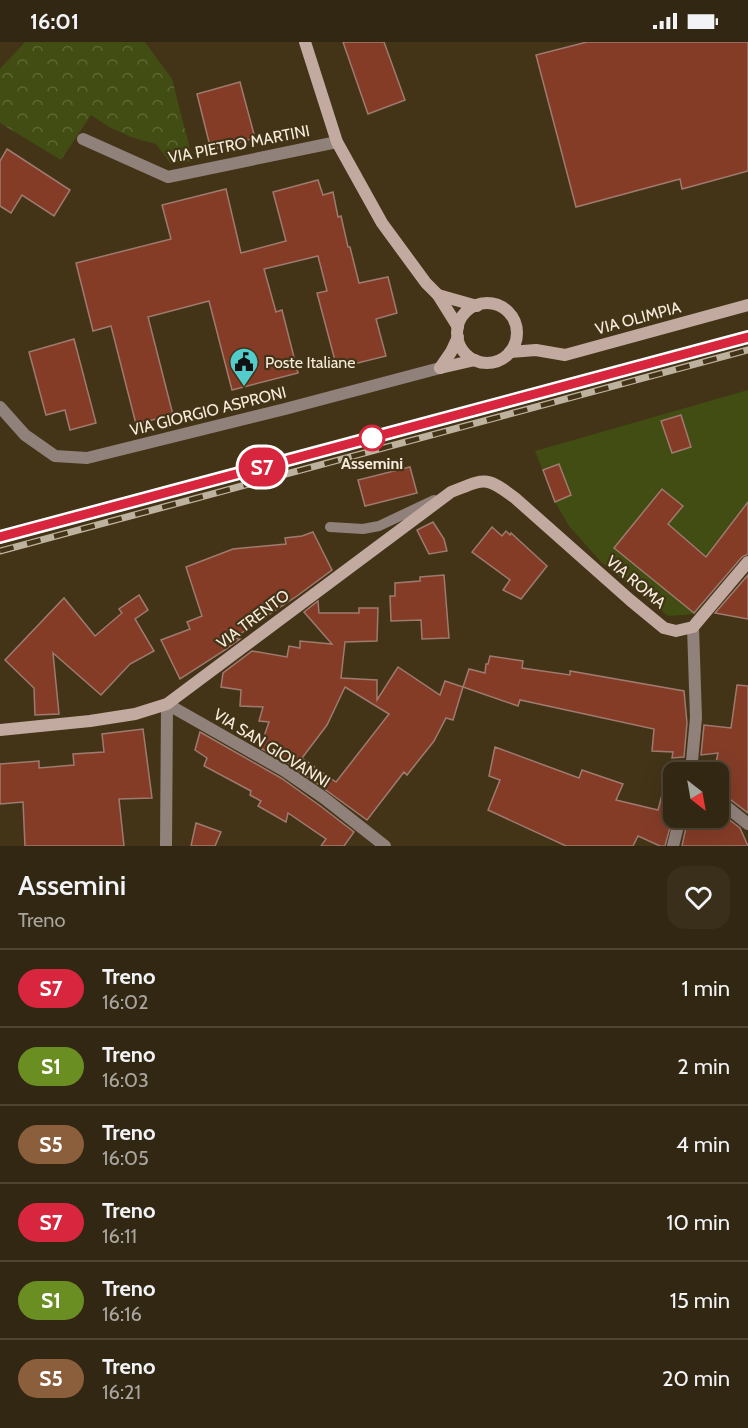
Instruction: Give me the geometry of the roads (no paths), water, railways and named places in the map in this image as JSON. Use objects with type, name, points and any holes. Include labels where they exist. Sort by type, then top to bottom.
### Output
[{"type":"street","points":[[305,42],[337,142],[382,223],[426,283],[438,295],[458,332],[461,347],[467,355],[484,363],[503,359],[515,344],[516,325]]},
{"type":"street","name":"VIA PIETRO MARTINI","points":[[83,139],[168,177],[337,142]]},
{"type":"street","points":[[438,295],[477,306]]},
{"type":"street","points":[[440,368],[451,352],[462,318],[468,311],[486,304],[505,309],[536,350]]},
{"type":"street","name":"VIA OLIMPIA","points":[[510,352],[536,350],[565,355],[748,305]]},
{"type":"street","name":"VIA GIORGIO ASPRONI","points":[[0,407],[25,435],[55,456],[87,458],[475,360]]},
{"type":"street","name":"VIA ROMA","points":[[477,482],[487,480],[506,491],[664,628],[676,631],[693,627]]},
{"type":"street","name":"VIA TRENTO","points":[[0,730],[135,714],[167,704],[451,492],[477,482]]},
{"type":"street","points":[[692,762],[696,718],[693,627],[748,562]]},
{"type":"street","points":[[166,846],[167,704]]},
{"type":"street","name":"VIA SAN GIOVANNI","points":[[167,704],[285,771],[386,846]]},
{"type":"street","points":[[729,809],[748,824]]},
{"type":"street","points":[[673,846],[678,828]]},
{"type":"lane","points":[[330,527],[363,529],[379,526],[451,492]]},
{"type":"railway","points":[[0,537],[748,337]]},
{"type":"railway","points":[[0,551],[748,350]]},
{"type":"train","name":"S7","points":[[0,537],[748,337]]},
{"type":"place","name":"Poste Italiane","points":[[244,388]]},
{"type":"place","name":"Assemini","points":[[372,438]]}]
